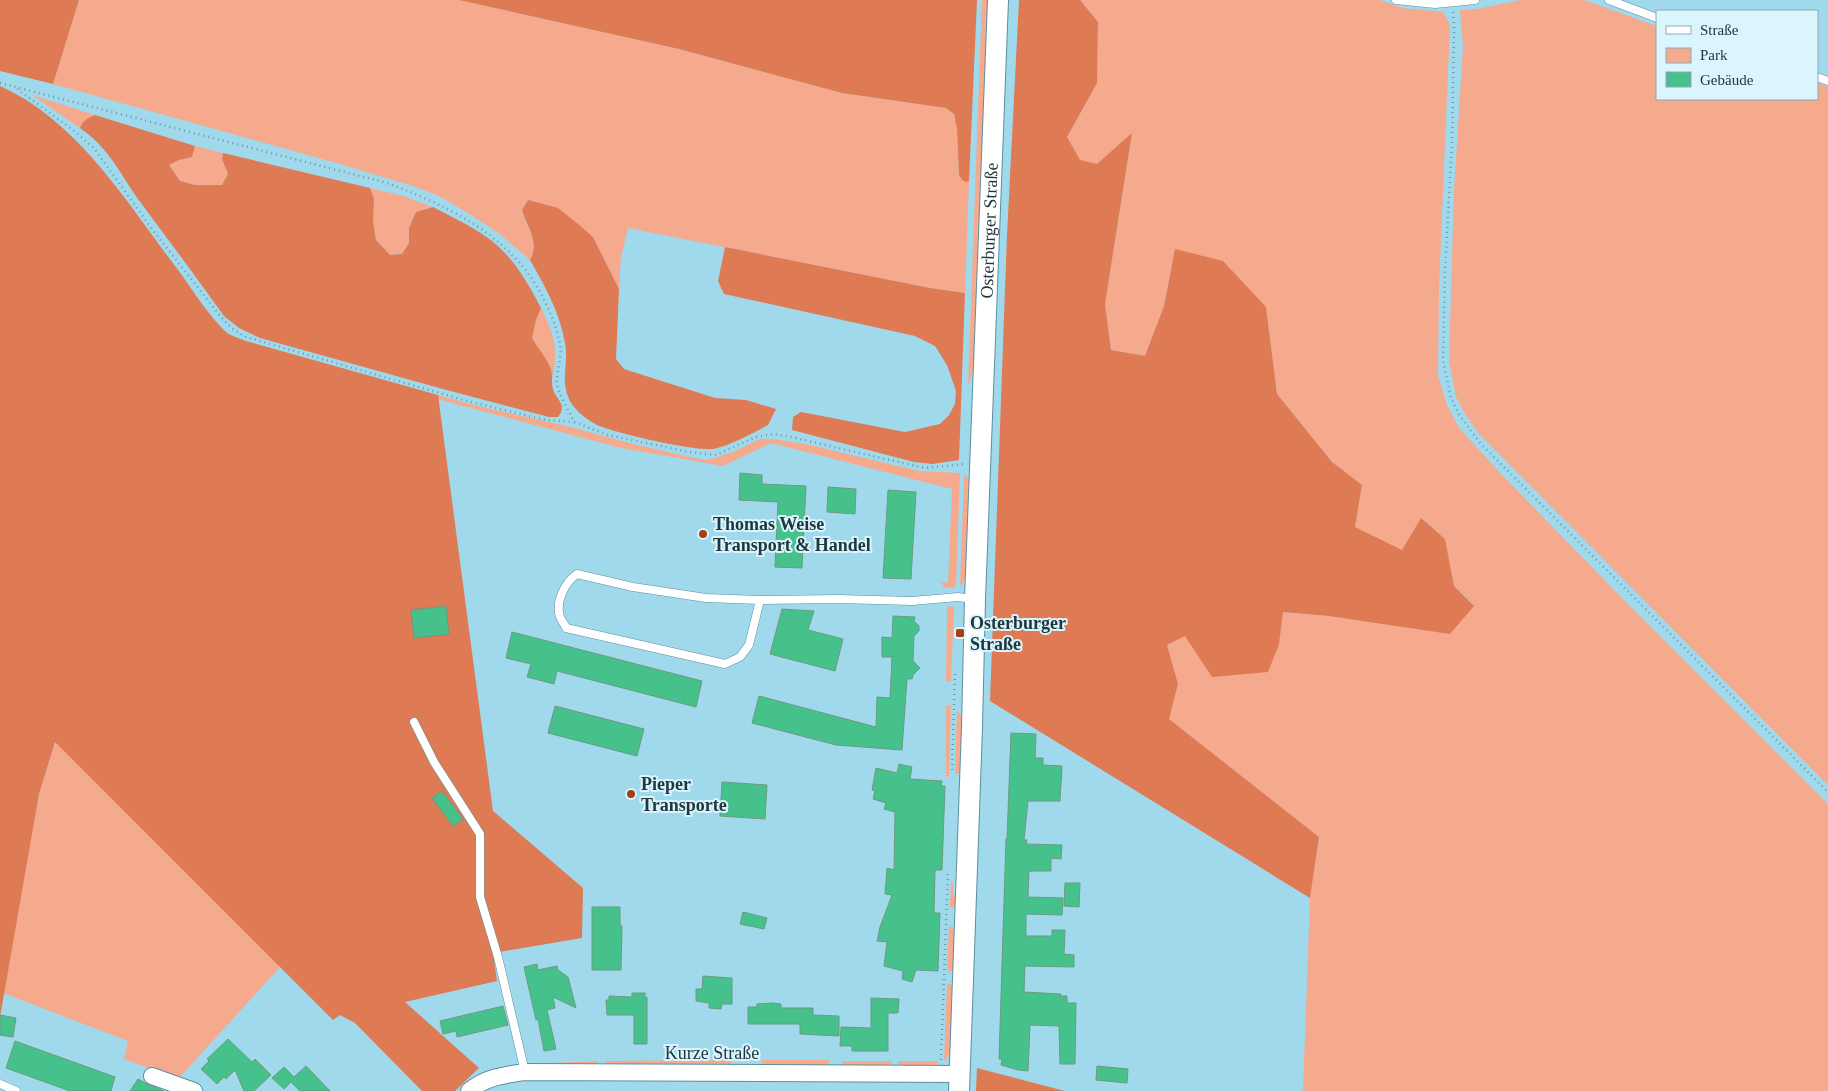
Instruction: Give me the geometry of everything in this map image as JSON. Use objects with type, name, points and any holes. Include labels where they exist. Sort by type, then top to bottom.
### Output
[{"type":"street","name":"Osterburger Straße","points":[[959,1083],[971,747],[974,599],[998,0]]},
{"type":"street","name":"Kurze Straße","points":[[469,1091],[478,1084],[496,1076],[525,1072],[959,1083]]},
{"type":"street","points":[[152,1076],[194,1091]]},
{"type":"lane","points":[[1396,0],[1417,3],[1452,3],[1475,0]]},
{"type":"lane","points":[[1609,0],[1656,18]]},
{"type":"lane","points":[[760,600],[749,645],[740,657],[725,664],[566,628],[560,616],[559,603],[568,580],[578,574],[633,587],[706,598],[912,600],[958,597],[974,599]]},
{"type":"lane","points":[[414,722],[434,762],[480,834],[480,897],[498,957],[525,1072]]},
{"type":"lane","points":[[0,1084],[16,1091]]},
{"type":"path","points":[[1452,3],[1454,74],[1443,361],[1454,404],[1460,416],[1480,443],[1828,792]]},
{"type":"path","points":[[0,83],[387,183],[426,197],[474,223],[502,244],[521,263],[538,288],[561,345],[557,385],[574,422]]},
{"type":"path","points":[[14,86],[94,148],[152,229],[221,317],[231,328],[246,337],[467,401],[546,420],[574,422],[608,434],[689,452],[716,455],[756,437],[773,434],[924,468],[962,464],[980,465]]},
{"type":"green space","points":[[79,0],[459,0],[679,49],[842,93],[946,108],[954,114],[957,129],[959,175],[966,182],[969,181],[965,293],[930,288],[628,228],[621,257],[619,289],[593,237],[528,200],[522,210],[534,247],[530,260],[500,234],[471,215],[441,197],[416,187],[53,84]]},
{"type":"green space","points":[[982,0],[989,0],[975,366],[968,385]]},
{"type":"green space","points":[[1080,0],[1380,0],[1403,8],[1443,12],[1450,25],[1439,287],[1438,376],[1447,405],[1459,428],[1502,475],[1828,804],[1828,1091],[1303,1091],[1310,898],[1319,837],[1169,719],[1178,684],[1167,645],[1185,636],[1279,644],[1282,612],[1329,616],[1474,606],[1454,586],[1445,539],[1421,518],[1402,551],[1355,527],[1362,485],[1332,462],[1277,394],[1266,307],[1175,249],[1164,306],[1145,356],[1111,350],[1105,304],[1132,134],[1097,164],[1080,161],[1067,137],[1097,83],[1098,22]]},
{"type":"green space","points":[[1521,0],[1584,0],[1656,26],[1656,100],[1818,100],[1818,83],[1828,87],[1828,785],[1480,435],[1456,397],[1449,361],[1454,191],[1463,46],[1460,10],[1477,9]]},
{"type":"green space","points":[[32,95],[95,115],[84,121],[80,128]]},
{"type":"green space","points":[[195,146],[223,153],[222,159],[228,174],[222,185],[195,185],[180,181],[169,165],[192,157]]},
{"type":"green space","points":[[370,188],[403,196],[433,207],[416,212],[409,228],[409,243],[402,254],[390,255],[376,240],[373,222],[374,199]]},
{"type":"green space","points":[[541,308],[550,327],[554,342],[553,379],[551,368],[532,338]]},
{"type":"green space","points":[[438,395],[625,442],[707,460],[733,452],[760,439],[773,439],[806,444],[919,471],[960,473],[956,585],[954,588],[944,587],[941,582],[948,583],[952,489],[771,443],[723,466],[621,448],[437,399]]},
{"type":"green space","points":[[964,475],[971,484],[967,578],[960,586]]},
{"type":"green space","points":[[947,606],[954,607],[951,682],[946,681]]},
{"type":"green space","points":[[946,705],[951,706],[949,776],[946,777]]},
{"type":"green space","points":[[957,711],[963,717],[962,774],[955,773]]},
{"type":"green space","points":[[55,742],[281,966],[178,1079],[124,1059],[128,1041],[3,993],[39,794]]},
{"type":"green space","points":[[951,882],[953,883],[953,895],[958,896],[958,905],[954,907],[950,907]]},
{"type":"green space","points":[[949,926],[957,929],[956,972],[947,971]]},
{"type":"green space","points":[[947,984],[955,984],[952,1050],[944,1062]]},
{"type":"green space","points":[[731,1060],[729,1067],[608,1068],[605,1061]]},
{"type":"green space","points":[[761,1060],[830,1060],[827,1067],[763,1068]]},
{"type":"green space","points":[[597,1061],[598,1064],[528,1064]]},
{"type":"green space","points":[[842,1061],[892,1061],[889,1068],[844,1067]]},
{"type":"green space","points":[[898,1061],[938,1061],[938,1066],[900,1068]]},
{"type":"shaded area","points":[[0,0],[79,0],[53,84],[0,71]]},
{"type":"shaded area","points":[[459,0],[977,0],[969,181],[962,180],[959,175],[957,129],[954,114],[946,108],[842,93],[679,49]]},
{"type":"shaded area","points":[[1019,0],[1080,0],[1098,22],[1097,83],[1067,137],[1080,160],[1097,164],[1132,133],[1105,304],[1111,350],[1145,356],[1164,306],[1175,249],[1223,261],[1266,307],[1277,394],[1332,462],[1362,485],[1355,527],[1402,550],[1421,518],[1445,539],[1454,586],[1474,606],[1450,634],[1329,616],[1283,612],[1279,644],[1268,672],[1212,677],[1185,636],[1167,645],[1178,684],[1169,719],[1319,837],[1310,898],[990,701],[1007,235]]},
{"type":"shaded area","points":[[0,86],[28,101],[79,143],[122,194],[207,311],[227,333],[246,341],[438,395],[493,811],[583,888],[582,938],[493,953],[497,981],[405,1002],[479,1068],[455,1091],[422,1091],[355,1023],[340,1015],[333,1020],[55,742],[39,794],[0,1017]]},
{"type":"shaded area","points":[[95,115],[195,146],[192,157],[169,165],[180,181],[195,185],[222,185],[228,174],[222,159],[223,153],[370,188],[374,199],[373,222],[376,240],[390,255],[402,254],[409,243],[409,228],[416,212],[433,207],[480,233],[497,246],[516,266],[541,308],[532,338],[551,369],[554,393],[562,405],[561,413],[558,417],[549,417],[439,388],[260,338],[239,328],[224,316],[106,152],[80,128],[84,121]]},
{"type":"shaded area","points":[[528,200],[558,208],[593,237],[619,289],[616,359],[624,369],[715,398],[746,400],[776,409],[768,425],[725,446],[702,449],[654,441],[620,432],[597,425],[581,414],[571,403],[566,392],[566,350],[560,321],[530,260],[534,247],[532,235],[522,210]]},
{"type":"shaded area","points":[[725,247],[930,288],[965,293],[959,460],[933,464],[914,462],[792,430],[793,417],[801,412],[905,432],[940,424],[949,415],[955,404],[956,391],[947,365],[935,346],[915,336],[724,294],[718,281]]},
{"type":"shaded area","points":[[977,1068],[1065,1091],[976,1091]]},
{"type":"building","points":[[740,473],[762,475],[762,484],[806,486],[802,568],[775,567],[778,502],[739,500]]},
{"type":"building","points":[[828,487],[856,489],[855,514],[827,512]]},
{"type":"building","points":[[888,490],[916,492],[911,579],[883,578]]},
{"type":"building","points":[[446,606],[449,634],[414,638],[411,610]]},
{"type":"building","points":[[782,609],[814,611],[808,630],[843,639],[835,671],[770,654]]},
{"type":"building","points":[[893,616],[915,617],[914,621],[919,626],[919,631],[914,636],[913,661],[920,668],[913,675],[912,679],[907,679],[902,750],[836,745],[752,723],[759,696],[876,727],[877,697],[890,698],[892,657],[882,657],[882,637],[892,638]]},
{"type":"building","points":[[512,632],[702,681],[696,707],[557,671],[554,684],[527,677],[531,664],[506,658]]},
{"type":"building","points":[[555,706],[644,729],[637,756],[548,733]]},
{"type":"building","points":[[1011,733],[1036,734],[1035,758],[1043,758],[1043,765],[1062,766],[1060,801],[1028,801],[1024,840],[1027,840],[1026,844],[1062,845],[1061,859],[1051,858],[1051,871],[1029,871],[1028,897],[1063,898],[1062,915],[1026,914],[1026,936],[1052,936],[1052,930],[1065,930],[1064,954],[1074,955],[1074,967],[1025,966],[1024,992],[1061,994],[1060,996],[1067,996],[1067,1003],[1076,1003],[1075,1064],[1060,1064],[1059,1026],[1030,1025],[1028,1071],[1001,1065],[1002,1059],[999,1059]]},
{"type":"building","points":[[899,764],[912,767],[910,779],[942,781],[941,786],[945,786],[942,870],[935,870],[934,913],[940,913],[938,971],[916,970],[912,982],[902,979],[903,971],[884,966],[887,942],[877,941],[892,895],[885,894],[887,868],[894,870],[895,812],[884,809],[886,803],[873,799],[875,791],[872,790],[876,768],[897,773]]},
{"type":"building","points":[[722,782],[767,785],[765,819],[720,816]]},
{"type":"building","points":[[442,791],[463,819],[453,826],[432,798]]},
{"type":"building","points":[[1065,883],[1080,883],[1079,907],[1064,906]]},
{"type":"building","points":[[592,907],[620,907],[620,925],[622,926],[621,970],[592,970]]},
{"type":"building","points":[[743,912],[767,918],[764,929],[740,924]]},
{"type":"building","points":[[537,964],[538,970],[557,966],[558,970],[568,977],[576,1008],[553,997],[555,1008],[547,1010],[556,1049],[544,1051],[538,1019],[536,1020],[524,967]]},
{"type":"building","points":[[703,976],[732,978],[732,1004],[722,1004],[721,1009],[709,1008],[709,1003],[696,1001],[696,989],[702,989]]},
{"type":"building","points":[[632,993],[645,993],[645,998],[647,997],[647,1044],[634,1044],[634,1015],[607,1015],[606,1000],[609,1000],[609,996],[632,997]]},
{"type":"building","points":[[871,998],[899,999],[898,1013],[888,1013],[888,1051],[852,1051],[852,1046],[840,1046],[841,1027],[871,1028]]},
{"type":"building","points":[[772,1003],[781,1004],[781,1008],[813,1008],[813,1015],[839,1016],[839,1036],[800,1034],[800,1024],[748,1024],[748,1007]]},
{"type":"building","points":[[503,1006],[508,1025],[457,1037],[456,1031],[443,1034],[440,1021]]},
{"type":"building","points":[[0,1015],[16,1018],[13,1037],[0,1035]]},
{"type":"building","points":[[228,1039],[252,1062],[255,1059],[271,1075],[254,1091],[244,1091],[235,1070],[226,1079],[224,1077],[217,1084],[201,1069],[209,1061],[207,1059]]},
{"type":"building","points":[[15,1041],[115,1077],[111,1091],[70,1091],[6,1068]]},
{"type":"building","points":[[306,1066],[330,1091],[300,1091],[291,1082],[284,1089],[272,1078],[284,1067],[294,1077]]},
{"type":"building","points":[[1097,1066],[1128,1069],[1127,1083],[1096,1080]]},
{"type":"building","points":[[138,1079],[149,1085],[164,1091],[130,1091]]},
{"type":"place","name":"Thomas Weise Transport & Handel","points":[[703,534]]},
{"type":"place","name":"Osterburger Straße","points":[[960,633]]},
{"type":"place","name":"Pieper Transporte","points":[[631,794]]}]
